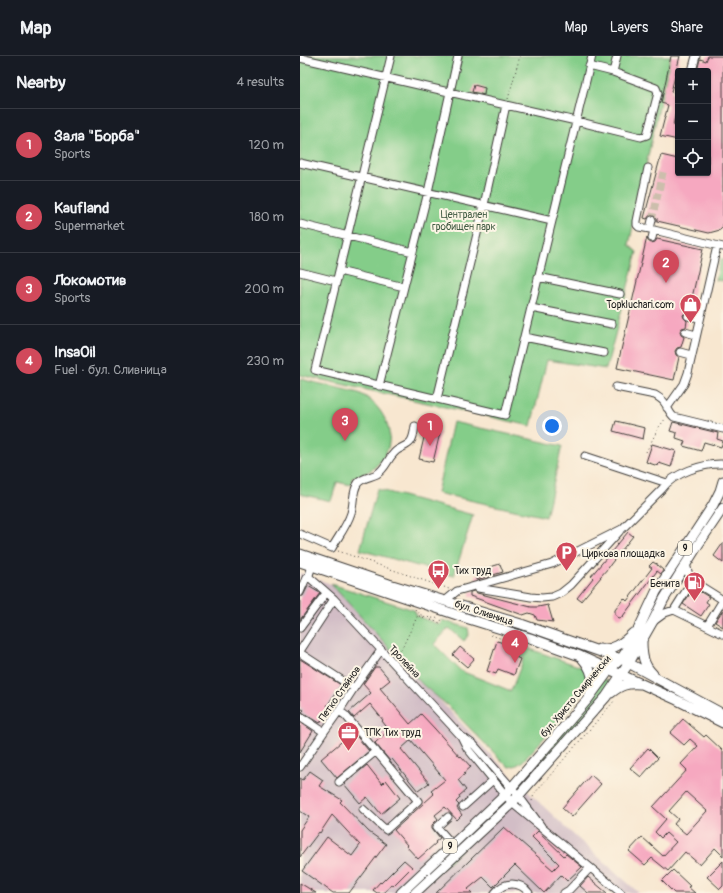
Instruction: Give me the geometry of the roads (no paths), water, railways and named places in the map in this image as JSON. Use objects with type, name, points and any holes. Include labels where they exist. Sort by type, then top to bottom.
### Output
[{"type":"main road","name":"бул. Христо Смирненски","points":[[401,893],[505,795],[588,699],[610,669],[621,659],[640,626],[656,592],[713,505],[723,481]]},
{"type":"main road","name":"9","points":[[416,893],[512,803],[606,697],[629,663],[654,621],[664,599],[723,508]]},
{"type":"main road","name":"бул. Сливница","points":[[300,554],[389,584],[521,624],[621,659],[723,714]]},
{"type":"main road","name":"бул. Сливница","points":[[300,562],[580,656],[643,684],[723,723]]},
{"type":"main road","points":[[591,648],[605,650],[616,647],[640,626]]},
{"type":"main road","points":[[642,641],[642,657],[647,669],[656,677]]},
{"type":"main road","points":[[580,656],[590,668],[592,677],[592,688],[588,699]]},
{"type":"main road","points":[[606,697],[620,686],[632,683],[643,684]]},
{"type":"street","points":[[391,56],[315,370],[505,414],[592,56]]},
{"type":"street","points":[[379,386],[428,192],[458,56]]},
{"type":"street","points":[[613,72],[617,56]]},
{"type":"street","points":[[693,68],[696,56]]},
{"type":"street","points":[[300,58],[641,137],[648,135],[658,93],[656,88],[613,72],[589,66]]},
{"type":"street","points":[[437,399],[484,205],[506,105]]},
{"type":"street","points":[[300,163],[552,221]]},
{"type":"street","points":[[648,168],[637,225],[639,227],[720,246],[700,318],[688,373],[684,384],[667,408]]},
{"type":"street","points":[[652,220],[652,238]]},
{"type":"street","points":[[300,224],[413,252]]},
{"type":"street","points":[[339,271],[404,287]]},
{"type":"street","points":[[300,272],[336,281]]},
{"type":"street","points":[[538,277],[620,294]]},
{"type":"street","points":[[531,308],[612,324]]},
{"type":"street","points":[[688,316],[700,318]]},
{"type":"street","points":[[684,332],[696,335]]},
{"type":"street","points":[[524,337],[604,353]]},
{"type":"street","points":[[680,352],[692,355]]},
{"type":"street","points":[[616,387],[655,395],[664,402],[671,415],[674,417],[723,429]]},
{"type":"street","points":[[300,534],[332,548],[351,514],[357,484],[360,481],[378,473],[394,453],[410,443],[413,438],[415,426]]},
{"type":"street","points":[[585,456],[667,483]]},
{"type":"street","points":[[473,587],[542,598],[552,597],[561,593],[571,585],[622,529],[667,483],[691,469],[715,464],[723,464]]},
{"type":"street","points":[[445,601],[458,591],[552,564],[622,529]]},
{"type":"street","points":[[654,621],[665,613],[674,610],[691,583],[686,564]]},
{"type":"street","points":[[300,592],[306,578],[309,576],[312,566]]},
{"type":"street","name":"Тролейна","points":[[309,576],[334,599],[461,736],[474,745],[518,795],[541,826]]},
{"type":"street","points":[[691,580],[723,600],[707,626]]},
{"type":"street","points":[[300,628],[326,593]]},
{"type":"street","points":[[334,599],[300,652],[354,688]]},
{"type":"street","points":[[674,610],[723,634]]},
{"type":"street","name":"Петко Стайнов","points":[[300,767],[381,650]]},
{"type":"street","points":[[339,711],[345,715],[418,801],[386,830],[363,809]]},
{"type":"street","points":[[300,716],[324,732]]},
{"type":"street","name":"Тролейна","points":[[461,736],[467,748],[512,803],[621,893]]},
{"type":"street","points":[[339,782],[376,751]]},
{"type":"street","points":[[463,807],[493,780]]},
{"type":"street","points":[[448,817],[437,827],[452,844]]},
{"type":"street","points":[[564,893],[569,890],[590,868]]},
{"type":"street","points":[[496,893],[506,884],[514,884],[524,888],[529,893]]},
{"type":"tunnel","points":[[652,220],[664,169]]},
{"type":"place","name":"Kaufland","points":[[666,283]]},
{"type":"place","name":"Topkluchari.com","points":[[690,324]]},
{"type":"place","name":"Локомотив","points":[[345,441]]},
{"type":"place","name":"Зала \"Борба\"","points":[[430,446]]},
{"type":"place","name":"Циркова площадка","points":[[566,572]]},
{"type":"place","name":"Тих труд","points":[[438,590]]},
{"type":"place","name":"Бенита","points":[[695,602]]},
{"type":"place","name":"InsaOil","points":[[515,663]]},
{"type":"place","name":"ТПК Тих труд","points":[[349,752]]},
{"type":"park label","name":"Централен гробищен парк","points":[[464,220]]}]
